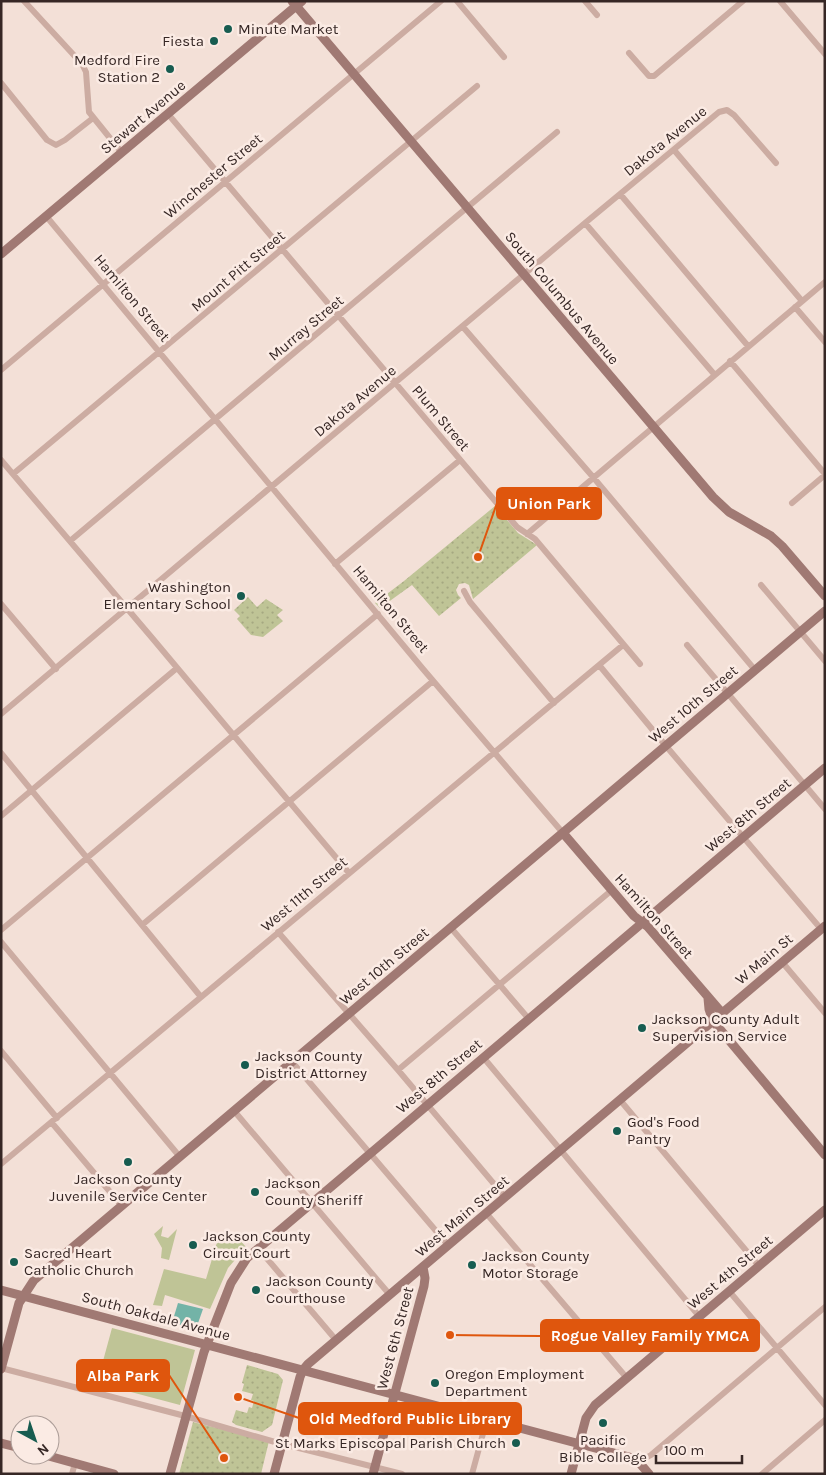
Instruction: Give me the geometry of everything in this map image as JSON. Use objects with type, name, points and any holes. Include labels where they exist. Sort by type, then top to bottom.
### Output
[{"type":"main road","name":"South Columbus Avenue","points":[[297,3],[712,497],[729,512],[772,536],[825,596]]},
{"type":"main road","name":"Stewart Avenue","points":[[2,251],[122,153],[297,3]]},
{"type":"main road","name":"West 10th Street","points":[[1,1368],[19,1303],[34,1280],[293,1063],[825,611]]},
{"type":"main road","name":"West 8th Street","points":[[170,1474],[207,1344],[228,1289],[246,1258],[825,768]]},
{"type":"main road","name":"Hamilton Street","points":[[563,833],[634,916],[648,927],[722,1013]]},
{"type":"main road","name":"W Main St","points":[[722,1013],[823,927]]},
{"type":"main road","points":[[708,998],[713,1021],[825,1155]]},
{"type":"main road","name":"West Main Street","points":[[303,1370],[722,1013]]},
{"type":"main road","name":"West 4th Street","points":[[571,1474],[586,1418],[590,1410],[825,1210]]},
{"type":"main road","name":"West 6th Street","points":[[374,1470],[424,1286],[423,1267]]},
{"type":"main road","name":"South Oakdale Avenue","points":[[1,1290],[637,1460]]},
{"type":"main road","points":[[274,1474],[303,1370]]},
{"type":"main road","points":[[60,1459],[114,1474]]},
{"type":"main road","points":[[637,1460],[649,1474]]},
{"type":"street","points":[[24,1],[82,64],[87,80],[89,112],[122,153]]},
{"type":"street","name":"Winchester Street","points":[[1,370],[441,1]]},
{"type":"street","points":[[456,1],[504,57]]},
{"type":"street","points":[[585,1],[596,14]]},
{"type":"street","points":[[629,53],[647,74],[652,77],[743,1]]},
{"type":"street","points":[[780,1],[825,54]]},
{"type":"street","points":[[1,83],[47,140],[56,145],[66,140],[93,118]]},
{"type":"street","name":"Mount Pitt Street","points":[[13,474],[477,86]]},
{"type":"street","name":"Dakota Avenue","points":[[1,714],[719,112],[727,110],[734,115],[776,163]]},
{"type":"street","name":"Plum Street","points":[[168,114],[517,527],[535,539],[640,664]]},
{"type":"street","name":"Murray Street","points":[[70,541],[557,132]]},
{"type":"street","points":[[674,150],[802,301]]},
{"type":"street","points":[[620,194],[748,346]]},
{"type":"street","name":"Hamilton Street","points":[[46,216],[433,681],[563,833]]},
{"type":"street","points":[[585,223],[714,374]]},
{"type":"street","points":[[527,534],[593,476],[825,282]]},
{"type":"street","points":[[795,307],[825,342]]},
{"type":"street","points":[[463,327],[593,476],[755,670]]},
{"type":"street","points":[[730,361],[825,475],[792,503]]},
{"type":"street","points":[[1,460],[349,873]]},
{"type":"street","points":[[335,564],[460,460]]},
{"type":"street","points":[[761,585],[825,661]]},
{"type":"street","points":[[464,591],[470,602],[554,703]]},
{"type":"street","points":[[1,604],[56,669]]},
{"type":"street","points":[[1,930],[378,614]]},
{"type":"street","name":"West 11th Street","points":[[1,1164],[624,645]]},
{"type":"street","points":[[686,645],[825,809]]},
{"type":"street","points":[[600,665],[666,746],[823,927]]},
{"type":"street","points":[[1,816],[177,668]]},
{"type":"street","points":[[142,925],[433,681]]},
{"type":"street","points":[[1,753],[201,997]]},
{"type":"street","points":[[398,1070],[612,890]]},
{"type":"street","points":[[450,928],[528,1018]]},
{"type":"street","points":[[278,932],[505,1197]]},
{"type":"street","points":[[1,942],[180,1157]]},
{"type":"street","points":[[782,962],[825,1013]]},
{"type":"street","points":[[1,1051],[122,1206]]},
{"type":"street","points":[[483,1057],[699,1316]]},
{"type":"street","points":[[293,1063],[448,1246]]},
{"type":"street","points":[[620,1100],[759,1266]]},
{"type":"street","points":[[235,1112],[390,1295]]},
{"type":"street","points":[[486,1213],[626,1378]]},
{"type":"street","points":[[258,1248],[336,1340]]},
{"type":"street","points":[[729,1291],[825,1405]]},
{"type":"street","points":[[637,1460],[642,1460],[651,1455],[825,1307]]},
{"type":"street","points":[[1,1368],[185,1416],[374,1470],[402,1474]]},
{"type":"street","points":[[472,1474],[487,1419]]},
{"type":"street","points":[[762,1474],[825,1420]]},
{"type":"street","points":[[72,1474],[76,1463]]},
{"type":"green space","points":[[495,506],[518,533],[537,545],[473,599],[469,585],[465,583],[459,584],[456,590],[461,598],[439,616],[412,585],[380,608],[375,603],[404,581]]},
{"type":"green space","points":[[248,597],[257,607],[266,599],[283,610],[277,615],[283,621],[263,637],[251,635],[237,619],[240,616],[234,610]]},
{"type":"green space","points":[[163,1226],[161,1236],[168,1238],[177,1229],[169,1260],[161,1258],[162,1248],[154,1234]]},
{"type":"green space","points":[[238,1238],[246,1247],[228,1268],[210,1309],[165,1295],[162,1306],[153,1305],[164,1269],[206,1279],[218,1239],[230,1242]]},
{"type":"green space","points":[[112,1328],[195,1350],[180,1405],[97,1383]]},
{"type":"green space","points":[[247,1365],[278,1374],[283,1380],[272,1425],[262,1432],[236,1425],[232,1422],[236,1410],[247,1413],[249,1407],[252,1408],[254,1401],[251,1400],[253,1394],[242,1391],[244,1384],[242,1383]]},
{"type":"green space","points":[[193,1422],[269,1441],[261,1474],[179,1474]]},
{"type":"water","points":[[178,1303],[203,1309],[196,1329],[172,1323]]},
{"type":"place","name":"Minute Market","points":[[228,29]]},
{"type":"place","name":"Fiesta","points":[[214,41]]},
{"type":"place","name":"Medford Fire Station 2","points":[[170,69]]},
{"type":"place","name":"Union Park","points":[[478,557]]},
{"type":"place","name":"Washington Elementary School","points":[[241,596]]},
{"type":"place","name":"Jackson County Adult Supervision Service","points":[[642,1028]]},
{"type":"place","name":"Jackson County District Attorney","points":[[245,1065]]},
{"type":"place","name":"God's Food Pantry","points":[[617,1131]]},
{"type":"place","name":"Jackson County Juvenile Service Center","points":[[128,1162]]},
{"type":"place","name":"Jackson County Sheriff","points":[[255,1192]]},
{"type":"place","name":"Jackson County Circuit Court","points":[[193,1245]]},
{"type":"place","name":"Sacred Heart Catholic Church","points":[[14,1262]]},
{"type":"place","name":"Jackson County Motor Storage","points":[[472,1265]]},
{"type":"place","name":"Jackson County Courthouse","points":[[256,1290]]},
{"type":"place","name":"Rogue Valley Family YMCA","points":[[450,1335]]},
{"type":"place","name":"Oregon Employment Department","points":[[435,1383]]},
{"type":"place","name":"Old Medford Public Library","points":[[238,1397]]},
{"type":"place","name":"Pacific Bible College","points":[[603,1423]]},
{"type":"place","name":"St Marks Episcopal Parish Church","points":[[516,1443]]},
{"type":"place","name":"Alba Park","points":[[224,1458]]}]
